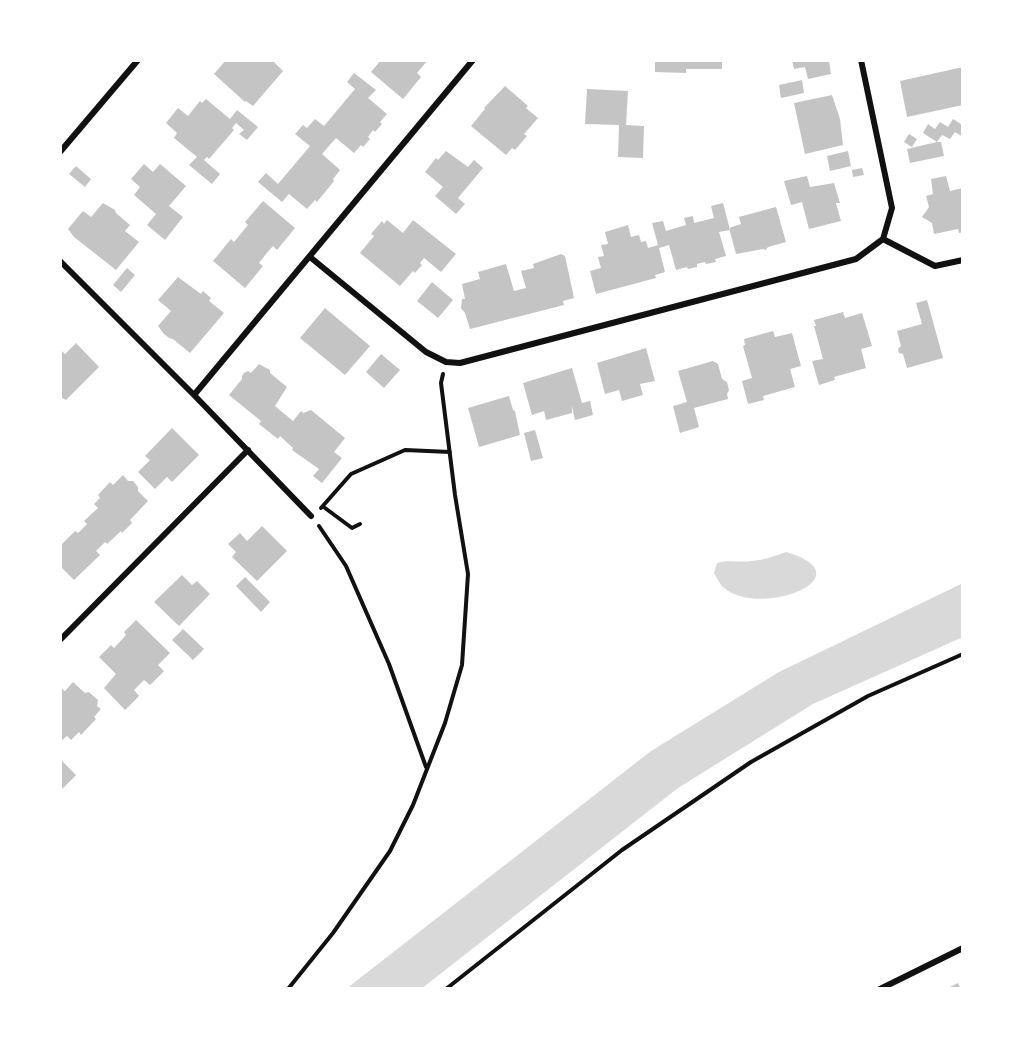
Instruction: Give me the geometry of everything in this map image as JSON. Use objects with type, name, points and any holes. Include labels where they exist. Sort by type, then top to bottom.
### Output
[{"type":"street","points":[[60,152],[138,60]]},
{"type":"street","points":[[195,394],[473,60]]},
{"type":"street","points":[[310,257],[426,352],[446,362],[460,363],[856,259],[883,239],[892,208],[861,60]]},
{"type":"street","points":[[883,239],[935,266],[963,260]]},
{"type":"street","points":[[60,261],[195,394],[311,516]]},
{"type":"street","points":[[60,640],[248,450]]},
{"type":"street","points":[[880,989],[963,948]]},
{"type":"path","points":[[288,989],[333,933],[390,851],[413,805],[445,723],[462,665],[468,574],[441,384],[446,362]]},
{"type":"path","points":[[426,767],[389,664],[346,566],[311,516],[351,474],[405,450],[450,453]]},
{"type":"path","points":[[322,506],[352,528],[360,524]]},
{"type":"path","points":[[446,989],[622,850],[751,762],[868,696],[963,654]]},
{"type":"shaded area","points":[[786,552],[808,562],[816,572],[812,582],[800,591],[782,597],[761,599],[741,596],[724,588],[714,573],[717,563],[769,558]]},
{"type":"shaded area","points":[[963,583],[963,637],[813,704],[678,788],[421,989],[346,989],[651,751],[779,672]]},
{"type":"building","points":[[226,60],[272,60],[283,71],[253,106],[245,102],[214,74]]},
{"type":"building","points":[[381,60],[428,60],[417,73],[421,77],[403,99],[371,72]]},
{"type":"building","points":[[655,60],[722,60],[722,69],[686,69],[686,73],[655,72]]},
{"type":"building","points":[[792,60],[829,61],[831,74],[808,79],[805,67],[794,69]]},
{"type":"building","points":[[963,67],[963,105],[907,117],[900,81]]},
{"type":"building","points":[[354,73],[376,90],[368,98],[387,114],[380,122],[382,124],[375,132],[373,130],[368,137],[370,139],[363,147],[361,145],[354,153],[336,138],[322,154],[340,170],[317,202],[315,200],[307,209],[289,194],[282,202],[258,182],[266,173],[278,184],[310,146],[295,134],[303,125],[307,128],[315,119],[324,126],[355,89],[347,82]]},
{"type":"building","points":[[802,80],[804,93],[781,98],[779,85]]},
{"type":"building","points":[[505,86],[538,118],[524,134],[527,136],[515,150],[512,148],[506,155],[471,126]]},
{"type":"building","points":[[587,89],[628,91],[626,125],[644,126],[643,158],[618,157],[619,125],[585,124]]},
{"type":"building","points":[[832,95],[840,119],[843,145],[805,154],[794,103]]},
{"type":"building","points":[[206,99],[230,119],[237,110],[258,127],[247,140],[239,134],[244,130],[236,123],[232,128],[234,130],[209,159],[207,157],[204,160],[220,174],[212,184],[189,165],[197,157],[174,138],[177,133],[166,123],[178,108],[188,116],[200,101],[202,103]]},
{"type":"building","points":[[953,119],[961,124],[963,121],[963,137],[955,132],[950,139],[942,135],[937,142],[923,133],[928,124],[935,129],[940,122],[948,127]]},
{"type":"building","points":[[909,134],[917,139],[912,147],[904,142]]},
{"type":"building","points":[[941,142],[944,156],[910,163],[907,149]]},
{"type":"building","points":[[446,151],[468,167],[474,160],[483,168],[458,198],[465,204],[456,214],[435,196],[443,187],[425,172],[436,158],[438,160]]},
{"type":"building","points":[[848,151],[851,166],[830,171],[827,156]]},
{"type":"building","points":[[144,164],[153,172],[160,164],[186,186],[169,206],[183,217],[165,240],[147,225],[156,214],[134,195],[140,187],[131,179]]},
{"type":"building","points":[[76,166],[91,179],[85,187],[69,174]]},
{"type":"building","points":[[862,168],[864,175],[853,177],[852,170]]},
{"type":"building","points":[[807,176],[810,187],[834,183],[840,203],[836,203],[841,221],[809,229],[802,202],[791,205],[784,181]]},
{"type":"building","points":[[946,176],[950,191],[963,188],[963,232],[959,233],[958,229],[934,234],[932,223],[922,217],[929,207],[926,196],[933,194],[931,179]]},
{"type":"building","points":[[263,201],[295,228],[277,250],[273,246],[266,254],[259,263],[263,266],[245,288],[213,261],[231,239],[234,242],[248,225],[245,222]]},
{"type":"building","points":[[103,203],[115,210],[130,225],[125,231],[139,242],[116,270],[74,237],[68,229],[83,211],[91,217]]},
{"type":"building","points":[[723,203],[730,230],[719,232],[726,256],[715,259],[716,262],[706,264],[705,262],[697,264],[697,267],[676,270],[669,245],[659,248],[665,272],[655,275],[656,278],[596,294],[590,271],[601,268],[598,257],[604,256],[601,245],[608,244],[605,232],[628,225],[631,237],[639,235],[641,242],[646,241],[648,248],[658,245],[652,223],[663,221],[666,231],[686,225],[684,218],[693,216],[694,223],[714,218],[711,206]]},
{"type":"building","points":[[776,207],[786,242],[768,247],[766,250],[736,254],[729,228],[741,224],[739,217]]},
{"type":"building","points":[[387,220],[403,233],[413,220],[456,254],[441,272],[424,258],[420,263],[422,265],[415,273],[413,271],[400,286],[360,253],[374,236],[371,234],[382,221],[384,224]]},
{"type":"building","points":[[561,254],[565,256],[574,298],[563,301],[564,305],[470,329],[461,308],[462,299],[465,299],[462,284],[480,279],[478,272],[506,264],[514,291],[526,288],[521,271],[534,268],[533,264]]},
{"type":"building","points":[[127,268],[135,275],[121,292],[113,285]]},
{"type":"building","points":[[178,277],[201,294],[203,291],[211,298],[209,301],[224,313],[190,353],[164,334],[158,326],[171,311],[158,300]]},
{"type":"building","points":[[432,282],[453,300],[438,318],[417,301]]},
{"type":"building","points":[[927,300],[943,358],[907,368],[903,354],[899,353],[898,349],[901,346],[897,331],[922,324],[916,303]]},
{"type":"building","points":[[325,308],[370,346],[345,375],[300,338]]},
{"type":"building","points":[[843,312],[845,318],[862,313],[872,346],[861,349],[866,368],[834,377],[835,380],[819,385],[812,361],[823,359],[814,320]]},
{"type":"building","points":[[773,331],[775,337],[792,333],[801,366],[790,369],[795,387],[763,396],[764,400],[748,404],[742,381],[752,378],[743,346],[745,345],[744,339]]},
{"type":"building","points":[[76,343],[99,367],[66,400],[60,397],[60,349],[65,354]]},
{"type":"building","points":[[646,348],[655,381],[640,384],[643,395],[622,401],[619,390],[605,394],[597,363]]},
{"type":"building","points":[[381,354],[400,370],[384,388],[366,372]]},
{"type":"building","points":[[713,361],[718,364],[722,379],[727,382],[728,399],[694,408],[699,427],[680,433],[673,406],[687,402],[678,371]]},
{"type":"building","points":[[259,364],[270,370],[270,373],[287,387],[275,406],[293,421],[301,411],[303,413],[311,410],[345,438],[334,452],[342,458],[322,483],[313,476],[319,469],[292,450],[293,448],[280,436],[278,439],[259,424],[261,421],[229,395],[244,373],[248,371],[251,373]]},
{"type":"building","points":[[572,368],[582,403],[590,401],[593,415],[575,420],[572,406],[572,413],[546,420],[544,411],[532,415],[523,383]]},
{"type":"building","points":[[509,396],[520,435],[479,447],[468,408]]},
{"type":"building","points":[[172,428],[199,455],[172,482],[167,477],[155,489],[138,472],[150,460],[145,456]]},
{"type":"building","points":[[535,430],[543,458],[531,461],[524,433]]},
{"type":"building","points":[[123,475],[128,481],[133,481],[138,491],[148,501],[130,520],[132,523],[122,533],[121,531],[107,544],[105,542],[96,551],[100,555],[74,580],[60,566],[60,546],[75,531],[78,533],[87,524],[84,521],[98,508],[94,504],[100,498],[98,495],[110,482],[113,485]]},
{"type":"building","points":[[262,526],[287,551],[257,581],[232,557],[236,552],[228,544],[240,533],[247,541]]},
{"type":"building","points":[[182,575],[192,585],[197,581],[210,594],[179,626],[154,602]]},
{"type":"building","points":[[245,577],[270,602],[261,612],[236,586]]},
{"type":"building","points":[[136,620],[170,653],[158,665],[164,671],[150,685],[144,680],[134,690],[139,696],[125,710],[104,688],[116,674],[99,657],[111,645],[114,648],[126,635],[124,632]]},
{"type":"building","points":[[183,629],[204,649],[193,660],[172,640]]},
{"type":"building","points":[[73,682],[85,693],[89,692],[98,700],[97,706],[101,709],[94,717],[96,719],[81,735],[79,732],[71,740],[67,736],[60,742],[60,692],[62,689],[65,691]]},
{"type":"building","points":[[60,759],[76,775],[62,789],[60,787]]},
{"type":"building","points":[[958,983],[960,987],[963,986],[963,989],[951,989],[950,987]]}]
